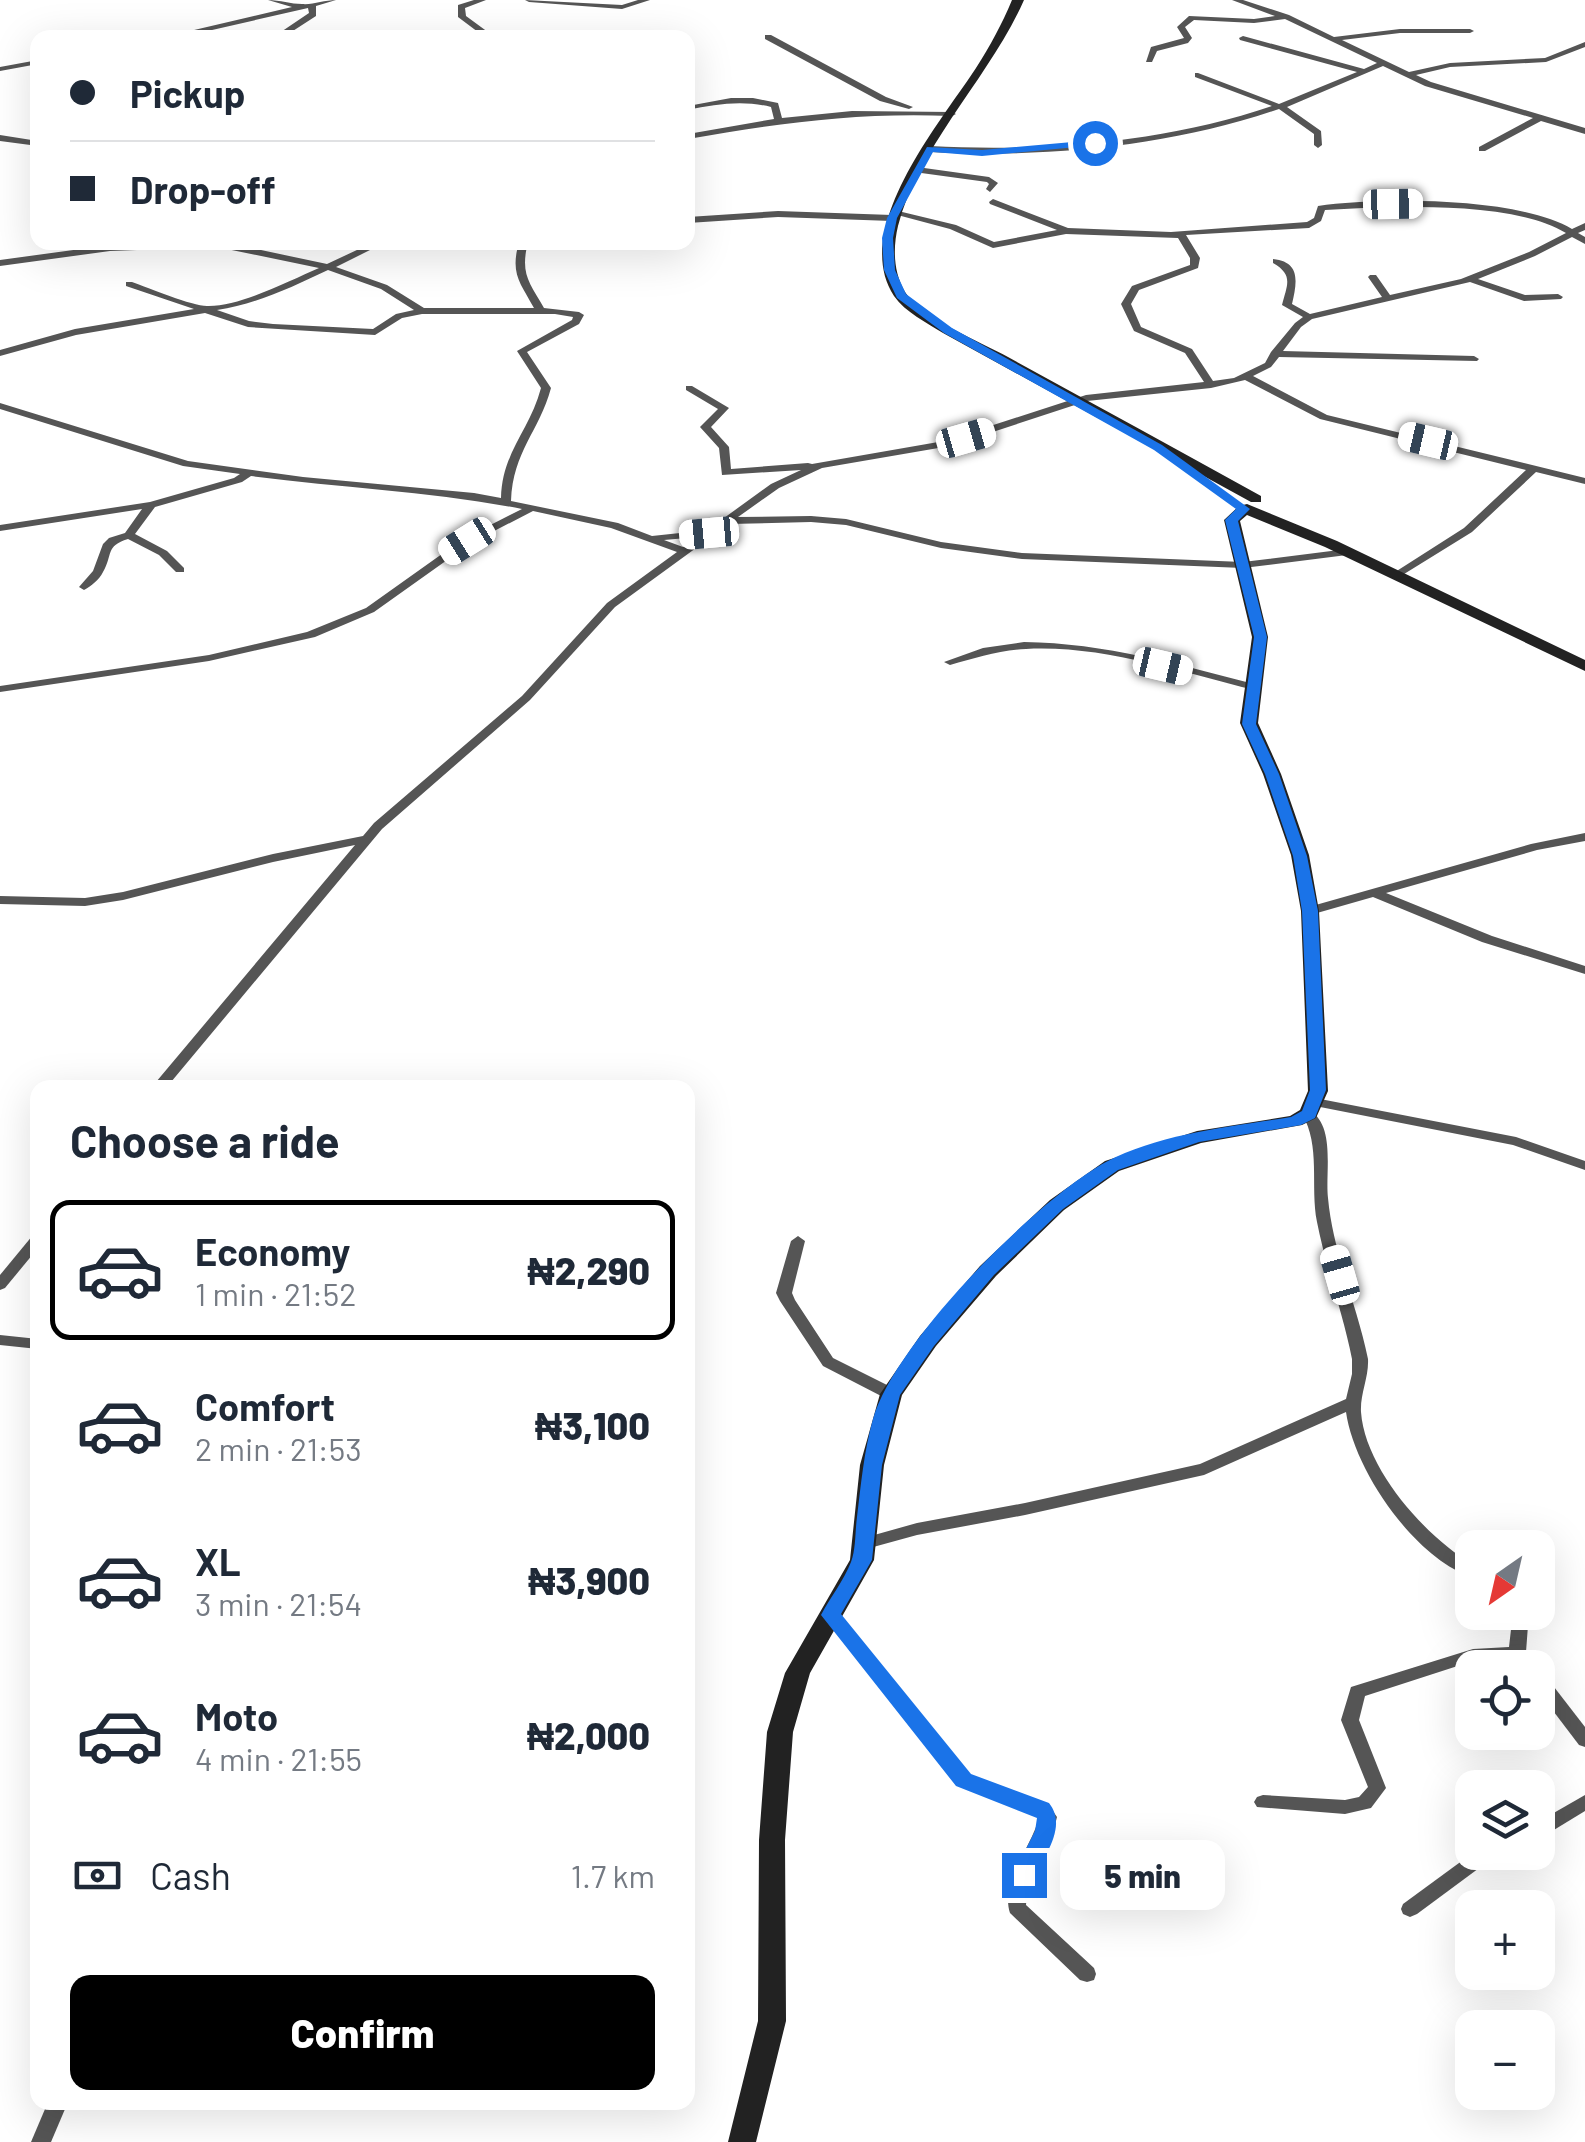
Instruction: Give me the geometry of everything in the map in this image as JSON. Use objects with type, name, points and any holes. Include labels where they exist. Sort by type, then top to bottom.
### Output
[{"type":"street","points":[[272,0],[308,7],[313,14],[288,30]]},
{"type":"street","points":[[201,30],[332,0]]},
{"type":"street","points":[[481,30],[462,16],[461,7],[482,0]]},
{"type":"street","points":[[529,0],[622,7],[646,0]]},
{"type":"street","points":[[1018,0],[1004,35],[917,170],[893,215],[888,238],[890,270],[901,296],[948,330],[1158,447],[1243,506],[1585,666]]},
{"type":"street","points":[[1236,0],[1260,3],[1406,75],[1585,130]]},
{"type":"street","points":[[1149,60],[1154,48],[1185,42],[1188,38],[1181,27],[1192,18],[1254,21],[1286,17]]},
{"type":"street","points":[[1333,40],[1400,31],[1470,31]]},
{"type":"street","points":[[768,37],[883,99],[929,112]]},
{"type":"street","points":[[1244,38],[1365,71]]},
{"type":"street","points":[[1406,75],[1450,65],[1546,60],[1562,50],[1585,44]]},
{"type":"street","points":[[0,69],[30,63]]},
{"type":"street","points":[[930,149],[982,153],[1095,143],[1221,124],[1278,106],[1382,64]]},
{"type":"street","points":[[1198,76],[1278,106],[1318,133],[1318,144]]},
{"type":"street","points":[[695,106],[716,100],[764,102],[775,105],[778,120]]},
{"type":"street","points":[[695,136],[778,120],[952,114]]},
{"type":"street","points":[[1482,149],[1540,118]]},
{"type":"street","points":[[0,138],[30,143]]},
{"type":"street","points":[[917,170],[988,180],[994,182],[990,189]]},
{"type":"street","points":[[994,202],[1066,231]]},
{"type":"street","points":[[695,220],[778,214],[893,215],[953,227],[993,246],[1066,231],[1122,236],[1309,224],[1318,220],[1321,208],[1415,204],[1487,210],[1580,229]]},
{"type":"street","points":[[1580,229],[1585,241]]},
{"type":"street","points":[[688,388],[724,408],[705,426],[724,447],[726,472],[819,465],[946,444],[1072,401],[1247,377],[1268,364],[1310,316],[1471,279],[1580,229]]},
{"type":"street","points":[[1174,234],[1184,236],[1195,266],[1135,288],[1126,304],[1136,329],[1189,351],[1212,384]]},
{"type":"street","points":[[0,262],[94,250]]},
{"type":"street","points":[[244,250],[328,267],[384,287],[422,311]]},
{"type":"street","points":[[0,353],[75,332],[209,310],[262,296],[365,250]]},
{"type":"street","points":[[521,250],[517,262],[520,282],[541,312]]},
{"type":"street","points":[[1276,262],[1292,272],[1295,279],[1287,306],[1310,316]]},
{"type":"street","points":[[1373,277],[1388,300]]},
{"type":"street","points":[[1471,279],[1524,298],[1558,297]]},
{"type":"street","points":[[130,284],[248,324],[368,332],[379,331],[399,316],[422,311],[580,315],[576,322],[522,351],[546,388],[544,404],[526,427],[513,458],[505,482],[506,502]]},
{"type":"street","points":[[1274,354],[1474,360]]},
{"type":"street","points":[[1247,377],[1324,418],[1428,441],[1530,471],[1585,481]]},
{"type":"street","points":[[0,406],[161,457],[248,474],[535,507],[614,526],[683,551]]},
{"type":"street","points":[[165,1080],[368,838],[412,792],[526,698],[611,605],[775,486],[819,465]]},
{"type":"street","points":[[1396,576],[1468,530],[1530,471]]},
{"type":"street","points":[[0,528],[150,505],[248,474]]},
{"type":"street","points":[[84,587],[98,572],[108,546],[129,535],[150,505]]},
{"type":"street","points":[[1243,506],[1243,566],[1260,637],[1249,724],[1272,774],[1300,856],[1310,911],[1318,1075],[1312,1108],[1318,1129],[1322,1216],[1361,1363],[1352,1403],[1354,1421],[1372,1465],[1403,1510],[1439,1552],[1455,1561]]},
{"type":"street","points":[[0,689],[209,658],[310,636],[370,610],[467,541],[535,507]]},
{"type":"street","points":[[724,522],[811,519],[871,527],[973,551],[1243,566],[1339,548]]},
{"type":"street","points":[[646,538],[709,533]]},
{"type":"street","points":[[129,535],[163,553],[180,570]]},
{"type":"street","points":[[950,662],[983,648],[1056,644],[1254,687]]},
{"type":"street","points":[[0,900],[84,902],[124,896],[368,838]]},
{"type":"street","points":[[1310,911],[1535,847],[1585,838]]},
{"type":"street","points":[[1374,893],[1487,939],[1585,970]]},
{"type":"street","points":[[742,2142],[772,2022],[772,1840],[780,1732],[798,1673],[851,1583],[866,1543],[872,1465],[892,1394],[928,1341],[988,1270],[1057,1205],[1112,1166],[1197,1137],[1269,1127],[1312,1108],[1516,1141],[1585,1166]]},
{"type":"street","points":[[798,1241],[784,1293],[788,1301],[828,1362],[892,1394]]},
{"type":"street","points":[[4,1277],[30,1247]]},
{"type":"street","points":[[0,1340],[30,1343]]},
{"type":"street","points":[[866,1543],[1204,1468],[1352,1403]]},
{"type":"street","points":[[831,1615],[964,1780],[1042,1809],[1048,1817],[1046,1831],[1016,1891],[1017,1908],[1087,1974]]},
{"type":"street","points":[[1263,1802],[1365,1804],[1377,1788],[1350,1720],[1358,1692],[1455,1661]]},
{"type":"street","points":[[1555,1701],[1585,1740]]},
{"type":"street","points":[[1555,1821],[1585,1802]]},
{"type":"street","points":[[1410,1908],[1463,1870]]},
{"type":"street","points":[[41,2142],[55,2110]]},
{"type":"route","points":[[1024,1875],[1046,1831],[1048,1817],[1042,1809],[964,1780],[831,1615],[862,1560],[872,1465],[882,1418],[892,1394],[928,1341],[988,1270],[1057,1205],[1112,1166],[1140,1155],[1197,1137],[1295,1121],[1309,1114],[1318,1090],[1310,911],[1300,856],[1272,774],[1249,724],[1260,637],[1232,520],[1244,509],[1234,506],[1233,501],[1158,447],[1055,392],[924,314],[901,296],[890,270],[888,238],[892,218],[930,149],[1014,152],[1095,143]]}]
